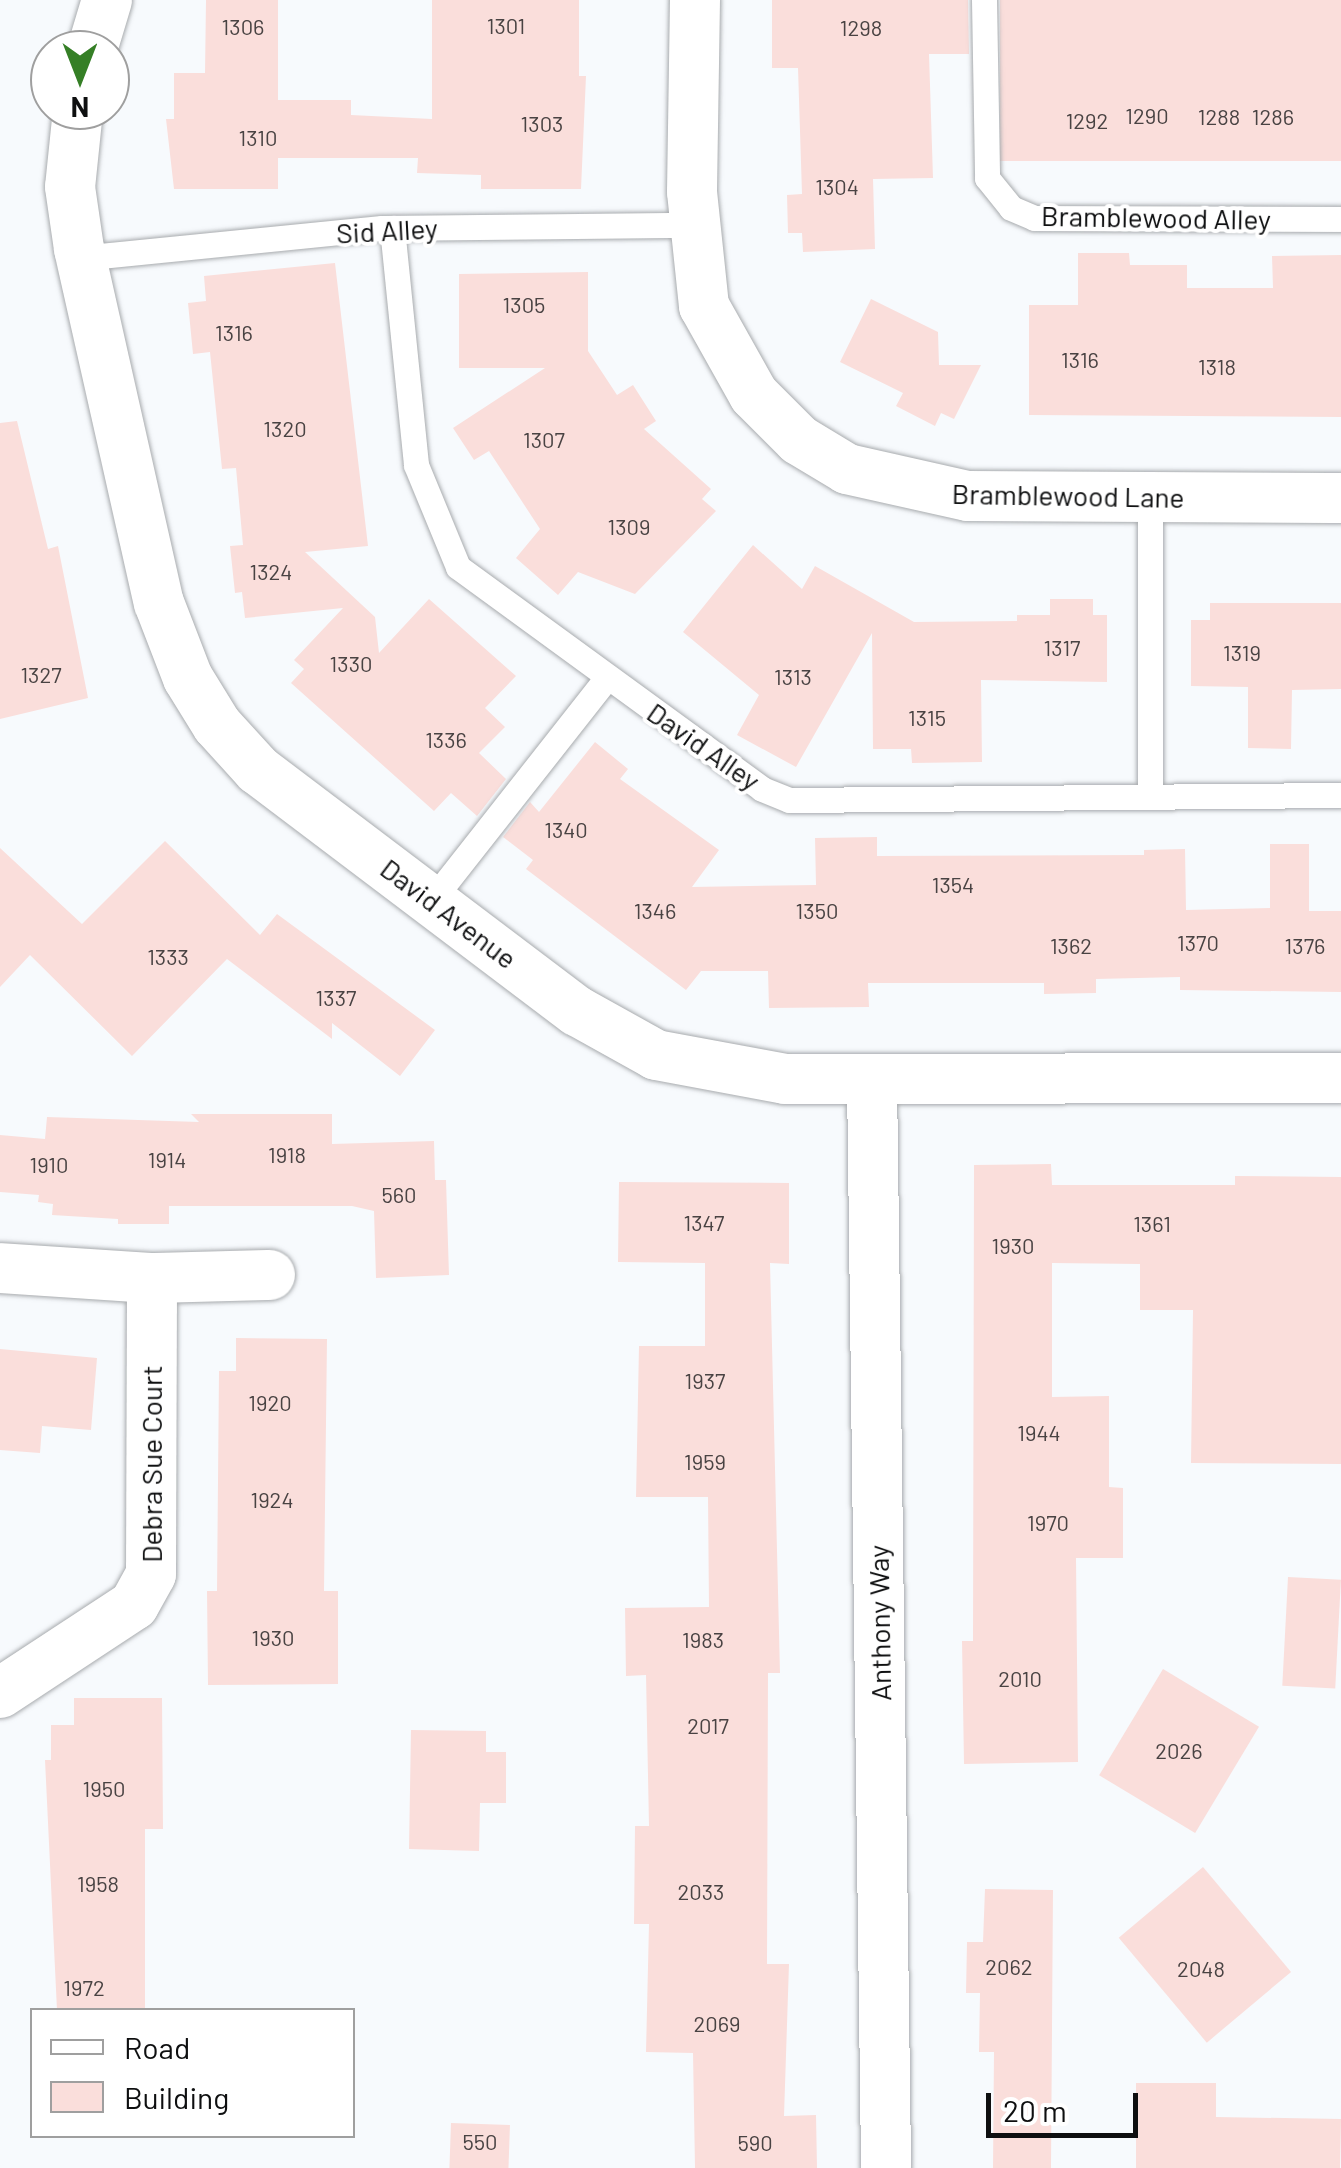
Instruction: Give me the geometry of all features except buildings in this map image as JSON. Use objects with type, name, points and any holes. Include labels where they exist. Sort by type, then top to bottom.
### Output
[{"type":"street","points":[[98,30],[107,0]]},
{"type":"street","name":"Bramblewood Lane","points":[[695,0],[694,224],[704,306],[723,348],[754,395],[798,440],[847,469],[894,484],[968,496],[1341,498]]},
{"type":"street","name":"David Avenue","points":[[76,130],[70,187],[80,258],[159,603],[188,678],[217,725],[258,770],[577,1010],[656,1055],[785,1079],[1341,1078]]},
{"type":"street","name":"Anthony Way","points":[[872,1079],[886,2168]]},
{"type":"street","points":[[0,1268],[152,1278],[270,1274]]},
{"type":"street","name":"Debra Sue Court","points":[[0,1693],[134,1605],[151,1574],[152,1278]]},
{"type":"lane","name":"Bramblewood Alley","points":[[984,0],[987,178],[1011,208],[1034,218],[1341,219]]},
{"type":"lane","name":"Sid Alley","points":[[80,258],[392,228],[694,224]]},
{"type":"lane","name":"David Alley","points":[[392,228],[408,425],[422,487],[448,548],[472,580],[762,789],[789,800],[1341,795]]},
{"type":"lane","points":[[1150,498],[1150,797]]},
{"type":"lane","points":[[432,900],[607,678]]}]
